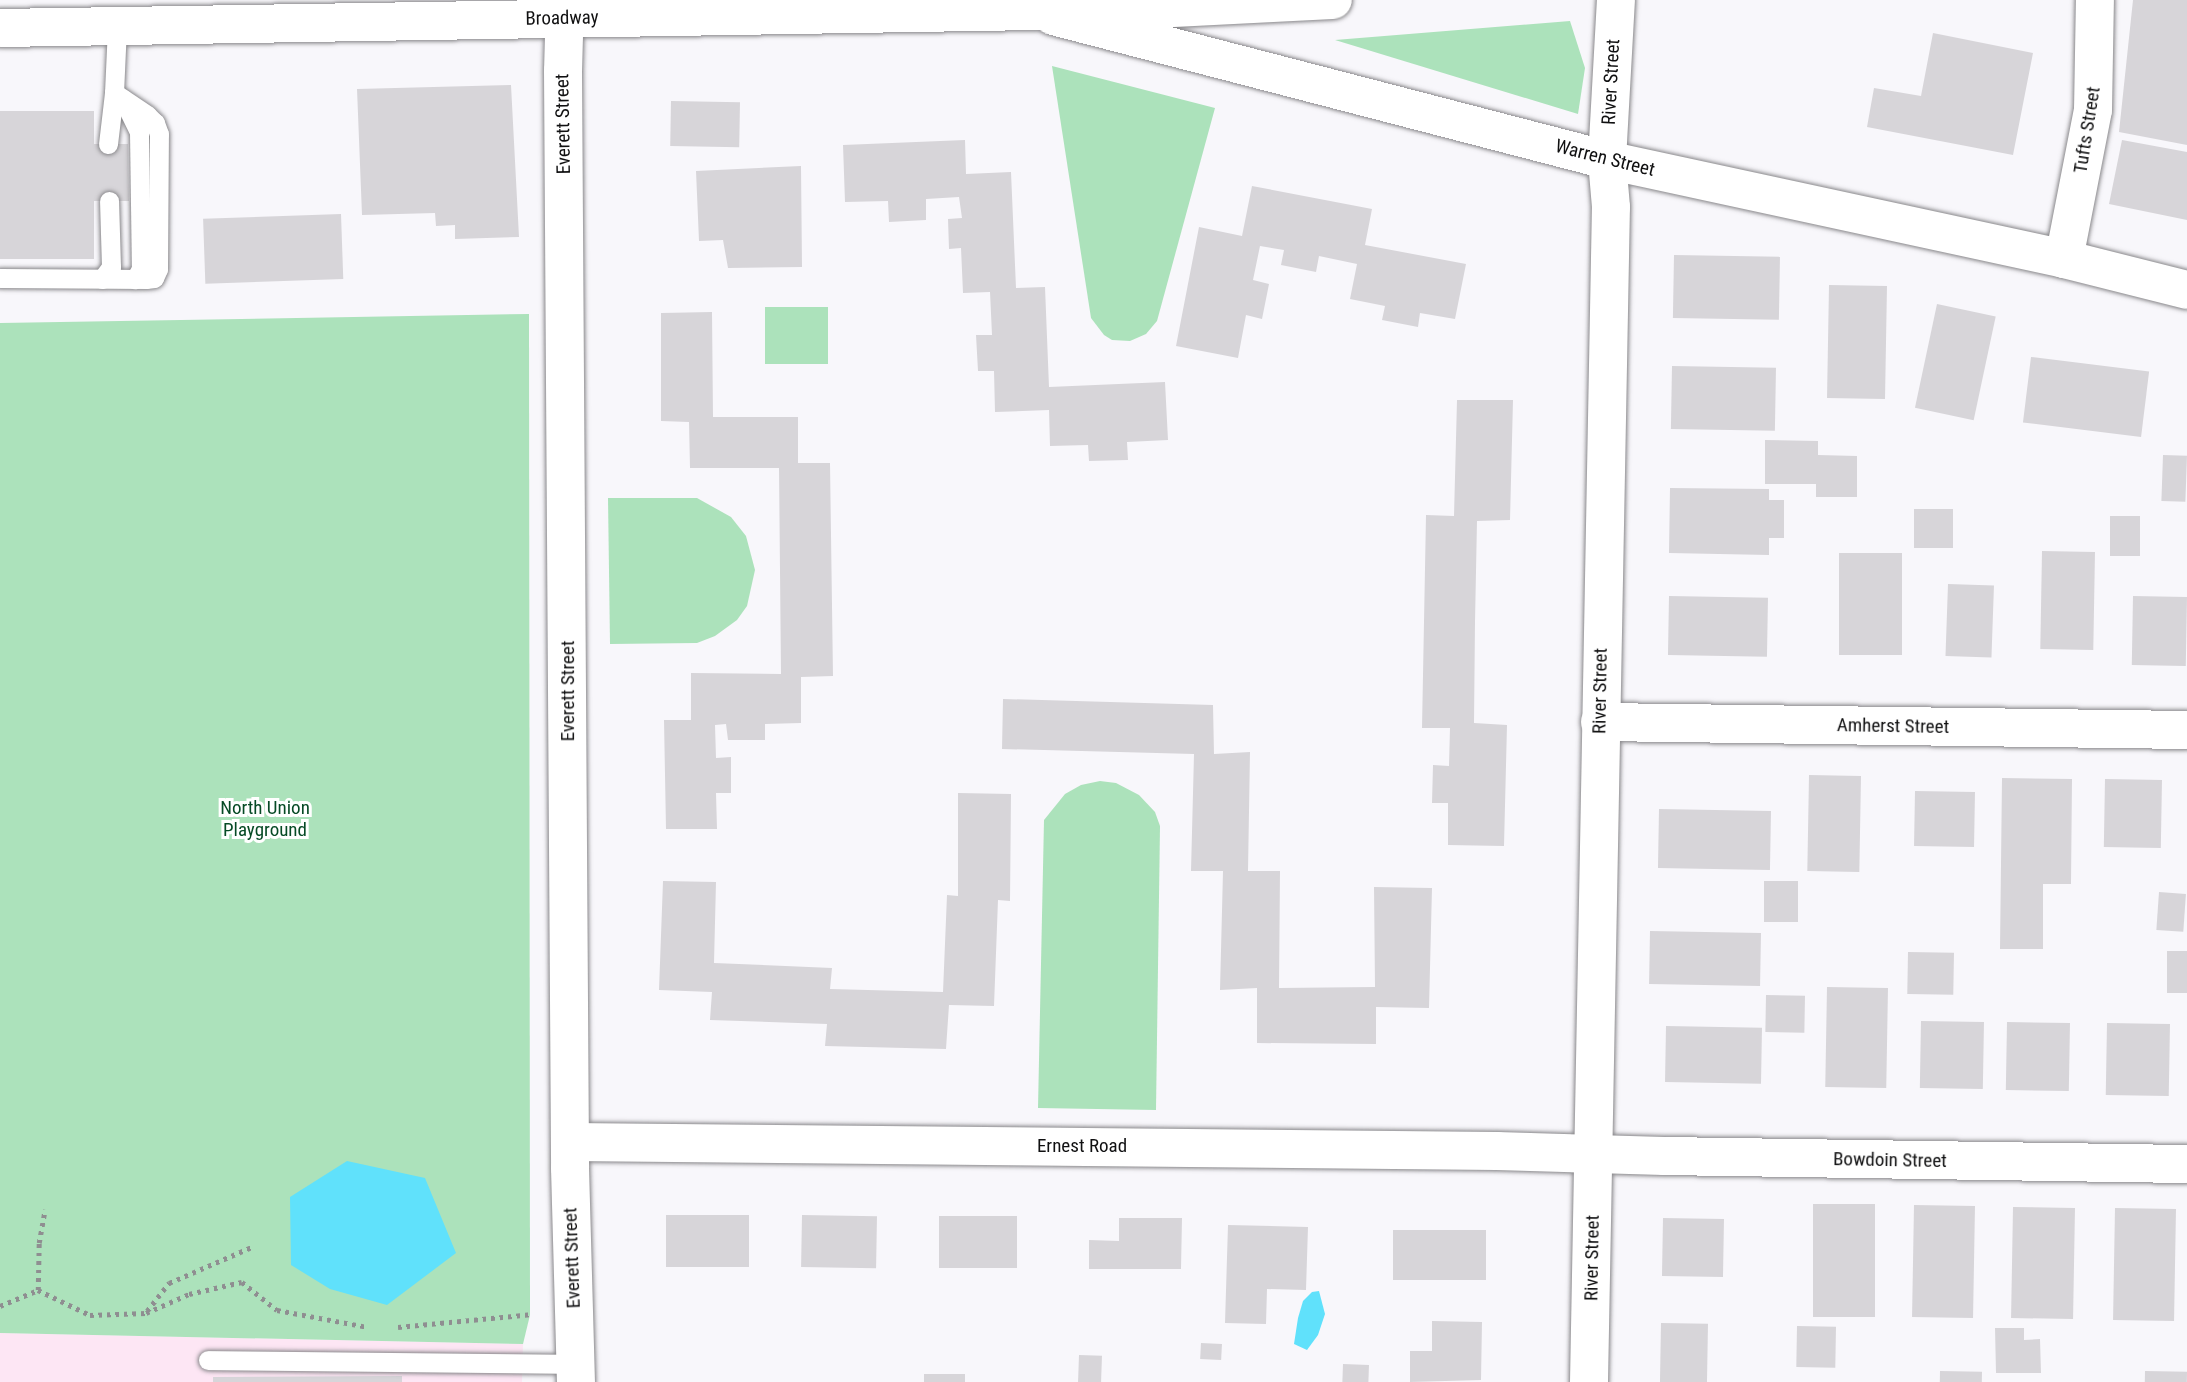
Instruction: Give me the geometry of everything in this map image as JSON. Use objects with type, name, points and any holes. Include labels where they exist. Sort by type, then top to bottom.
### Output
[{"type":"street","name":"Broadway","points":[[0,28],[125,17],[564,9],[1028,5],[1153,9],[1333,0]]},
{"type":"street","name":"River Street","points":[[1589,1382],[1611,221],[1607,160],[1616,0]]},
{"type":"street","name":"Tufts Street","points":[[2064,260],[2093,110],[2095,0]]},
{"type":"street","name":"Warren Street","points":[[1028,5],[1607,160],[2064,260],[2187,290]]},
{"type":"street","name":"Everett Street","points":[[564,9],[570,1142],[576,1373]]},
{"type":"street","name":"Amherst Street","points":[[1600,722],[2187,730]]},
{"type":"street","name":"Ernest Road","points":[[570,1142],[1347,1149],[1594,1155]]},
{"type":"street","name":"Bowdoin Street","points":[[1594,1155],[2187,1164]]},
{"type":"lane","points":[[108,144],[118,96],[125,17]]},
{"type":"lane","points":[[0,278],[154,278],[158,269],[159,134],[155,123],[118,96]]},
{"type":"lane","points":[[102,278],[111,267],[109,201]]},
{"type":"lane","points":[[208,1360],[576,1373]]},
{"type":"path","points":[[38,1290],[39,1242],[45,1210]]},
{"type":"path","points":[[146,1313],[169,1283],[254,1245]]},
{"type":"path","points":[[0,1306],[38,1290],[90,1315],[146,1313],[189,1294],[242,1282],[277,1310],[377,1329]]},
{"type":"path","points":[[390,1328],[538,1314]]},
{"type":"shaded area","points":[[0,1333],[523,1344],[522,1382],[0,1382]]},
{"type":"green space","points":[[1570,21],[1585,68],[1578,114],[1335,40]]},
{"type":"green space","points":[[1052,66],[1215,108],[1157,321],[1146,334],[1130,341],[1112,340],[1104,335],[1091,318]]},
{"type":"green space","points":[[765,307],[828,307],[828,364],[765,364]]},
{"type":"green space","name":"North Union Playground","points":[[529,314],[530,1315],[523,1344],[0,1333],[0,323]]},
{"type":"green space","points":[[608,498],[697,498],[731,517],[746,536],[755,570],[747,606],[737,620],[715,636],[697,643],[610,644]]},
{"type":"green space","points":[[1100,781],[1116,783],[1139,795],[1155,812],[1160,826],[1156,1110],[1038,1108],[1044,820],[1065,794],[1081,785]]},
{"type":"water","points":[[347,1161],[425,1178],[456,1253],[387,1305],[330,1289],[291,1265],[290,1197]]},
{"type":"water","points":[[1319,1291],[1325,1314],[1318,1335],[1307,1350],[1294,1344],[1298,1318],[1303,1301],[1312,1292]]},
{"type":"building","points":[[2133,0],[2187,0],[2187,145],[2119,132]]},
{"type":"building","points":[[1933,33],[2033,53],[2013,155],[1867,127],[1874,88],[1921,96]]},
{"type":"building","points":[[511,85],[519,237],[455,239],[455,225],[436,226],[435,213],[362,215],[357,89]]},
{"type":"building","points":[[671,101],[740,102],[739,147],[670,146]]},
{"type":"building","points":[[0,111],[94,111],[94,144],[128,144],[129,201],[94,201],[94,259],[0,259]]},
{"type":"building","points":[[965,140],[966,174],[1011,172],[1016,288],[1045,287],[1049,387],[1165,382],[1168,440],[1127,442],[1128,460],[1089,461],[1088,445],[1050,446],[1049,410],[995,412],[994,371],[978,371],[976,335],[992,335],[990,292],[963,293],[961,248],[949,249],[948,219],[962,218],[959,197],[926,199],[926,220],[889,222],[888,201],[845,202],[843,145]]},
{"type":"building","points":[[2122,140],[2187,152],[2187,220],[2109,204]]},
{"type":"building","points":[[801,166],[802,267],[728,268],[723,240],[699,241],[696,171]]},
{"type":"building","points":[[1252,186],[1372,209],[1365,245],[1466,264],[1455,319],[1420,313],[1418,327],[1382,320],[1385,306],[1350,299],[1357,264],[1319,256],[1316,272],[1281,265],[1284,250],[1260,246],[1253,280],[1269,284],[1262,319],[1246,315],[1238,358],[1176,346],[1199,227],[1242,236]]},
{"type":"building","points":[[341,214],[343,279],[205,284],[203,219]]},
{"type":"building","points":[[1674,255],[1780,257],[1779,320],[1673,318]]},
{"type":"building","points":[[1829,285],[1887,286],[1885,399],[1827,398]]},
{"type":"building","points":[[1937,304],[1996,316],[1974,420],[1915,408]]},
{"type":"building","points":[[712,312],[713,417],[798,417],[798,463],[830,463],[833,676],[801,677],[801,723],[765,724],[765,740],[728,740],[726,724],[715,725],[716,758],[731,757],[731,793],[716,793],[717,829],[666,829],[664,720],[691,720],[691,673],[781,674],[779,468],[690,468],[689,422],[661,421],[661,313]]},
{"type":"building","points":[[2031,357],[2149,372],[2141,437],[2023,423]]},
{"type":"building","points":[[1672,366],[1776,368],[1775,431],[1671,429]]},
{"type":"building","points":[[1457,400],[1513,400],[1510,520],[1477,521],[1474,723],[1507,725],[1504,846],[1448,845],[1448,803],[1432,803],[1433,765],[1449,766],[1450,728],[1422,728],[1426,515],[1454,516]]},
{"type":"building","points":[[1765,440],[1818,441],[1818,455],[1857,456],[1857,497],[1816,497],[1816,484],[1765,484]]},
{"type":"building","points":[[2163,455],[2187,456],[2185,502],[2161,501]]},
{"type":"building","points":[[1670,488],[1769,489],[1769,500],[1784,500],[1784,538],[1769,538],[1769,555],[1669,553]]},
{"type":"building","points":[[1914,509],[1953,509],[1953,548],[1914,548]]},
{"type":"building","points":[[2110,516],[2140,516],[2140,556],[2110,556]]},
{"type":"building","points":[[2042,551],[2095,552],[2093,650],[2040,649]]},
{"type":"building","points":[[1839,553],[1902,553],[1902,655],[1839,655]]},
{"type":"building","points":[[1948,584],[1994,586],[1991,658],[1945,656]]},
{"type":"building","points":[[1669,596],[1768,598],[1767,657],[1668,655]]},
{"type":"building","points":[[2133,596],[2187,597],[2186,666],[2132,665]]},
{"type":"building","points":[[1003,699],[1213,705],[1214,754],[1250,752],[1248,871],[1280,871],[1279,988],[1375,987],[1374,887],[1432,888],[1429,1008],[1376,1007],[1376,1044],[1257,1043],[1257,988],[1220,990],[1223,871],[1191,871],[1194,754],[1002,749]]},
{"type":"building","points":[[1809,775],[1861,776],[1859,872],[1807,871]]},
{"type":"building","points":[[2002,778],[2072,779],[2071,884],[2043,884],[2043,949],[2000,949]]},
{"type":"building","points":[[2105,779],[2162,780],[2161,848],[2104,847]]},
{"type":"building","points":[[1915,791],[1975,792],[1974,847],[1914,846]]},
{"type":"building","points":[[958,793],[1011,794],[1010,901],[998,900],[994,1006],[949,1005],[946,1049],[825,1046],[827,1024],[710,1020],[712,992],[659,990],[663,881],[716,882],[714,963],[832,968],[830,989],[943,992],[947,895],[958,896]]},
{"type":"building","points":[[1659,809],[1771,811],[1770,870],[1658,868]]},
{"type":"building","points":[[1764,881],[1798,881],[1798,922],[1764,922]]},
{"type":"building","points":[[2159,892],[2186,894],[2183,932],[2156,930]]},
{"type":"building","points":[[1650,931],[1761,933],[1760,986],[1649,984]]},
{"type":"building","points":[[2167,951],[2187,951],[2187,993],[2167,993]]},
{"type":"building","points":[[1908,952],[1954,953],[1953,995],[1907,994]]},
{"type":"building","points":[[1827,987],[1888,988],[1886,1088],[1825,1087]]},
{"type":"building","points":[[1766,995],[1805,996],[1804,1033],[1765,1032]]},
{"type":"building","points":[[1921,1021],[1984,1022],[1983,1089],[1920,1088]]},
{"type":"building","points":[[2007,1022],[2070,1023],[2069,1091],[2006,1090]]},
{"type":"building","points":[[2107,1023],[2170,1024],[2169,1096],[2106,1095]]},
{"type":"building","points":[[1666,1026],[1762,1028],[1761,1084],[1665,1082]]},
{"type":"building","points":[[1813,1204],[1875,1204],[1875,1317],[1813,1317]]},
{"type":"building","points":[[1914,1205],[1975,1206],[1973,1318],[1912,1317]]},
{"type":"building","points":[[2013,1207],[2075,1208],[2073,1319],[2011,1318]]},
{"type":"building","points":[[2115,1208],[2176,1209],[2174,1321],[2113,1320]]},
{"type":"building","points":[[666,1215],[749,1215],[749,1267],[666,1267]]},
{"type":"building","points":[[802,1215],[877,1216],[876,1268],[801,1267]]},
{"type":"building","points":[[939,1216],[1017,1216],[1017,1268],[939,1268]]},
{"type":"building","points":[[1119,1218],[1182,1218],[1181,1269],[1089,1269],[1089,1240],[1119,1241]]},
{"type":"building","points":[[1663,1218],[1724,1219],[1723,1277],[1662,1276]]},
{"type":"building","points":[[1228,1225],[1308,1227],[1306,1290],[1267,1289],[1266,1324],[1225,1323]]},
{"type":"building","points":[[1393,1230],[1486,1230],[1486,1280],[1393,1280]]},
{"type":"building","points":[[1432,1321],[1482,1322],[1481,1380],[1410,1382],[1410,1351],[1432,1351]]},
{"type":"building","points":[[1661,1323],[1708,1324],[1707,1382],[1660,1382]]},
{"type":"building","points":[[1797,1326],[1836,1327],[1835,1368],[1796,1367]]},
{"type":"building","points":[[1995,1328],[2024,1328],[2024,1340],[2040,1339],[2041,1373],[1996,1373]]},
{"type":"building","points":[[1201,1343],[1222,1344],[1221,1360],[1200,1359]]},
{"type":"building","points":[[1079,1355],[1102,1356],[1101,1382],[1078,1382]]},
{"type":"building","points":[[1343,1364],[1369,1365],[1368,1382],[1342,1382]]},
{"type":"building","points":[[1940,1371],[1982,1372],[1982,1382],[1940,1382]]},
{"type":"building","points":[[2145,1371],[2187,1372],[2187,1382],[2145,1382]]},
{"type":"building","points":[[924,1374],[965,1374],[965,1382],[924,1382]]},
{"type":"building","points":[[402,1376],[402,1382],[213,1382],[213,1377]]}]
